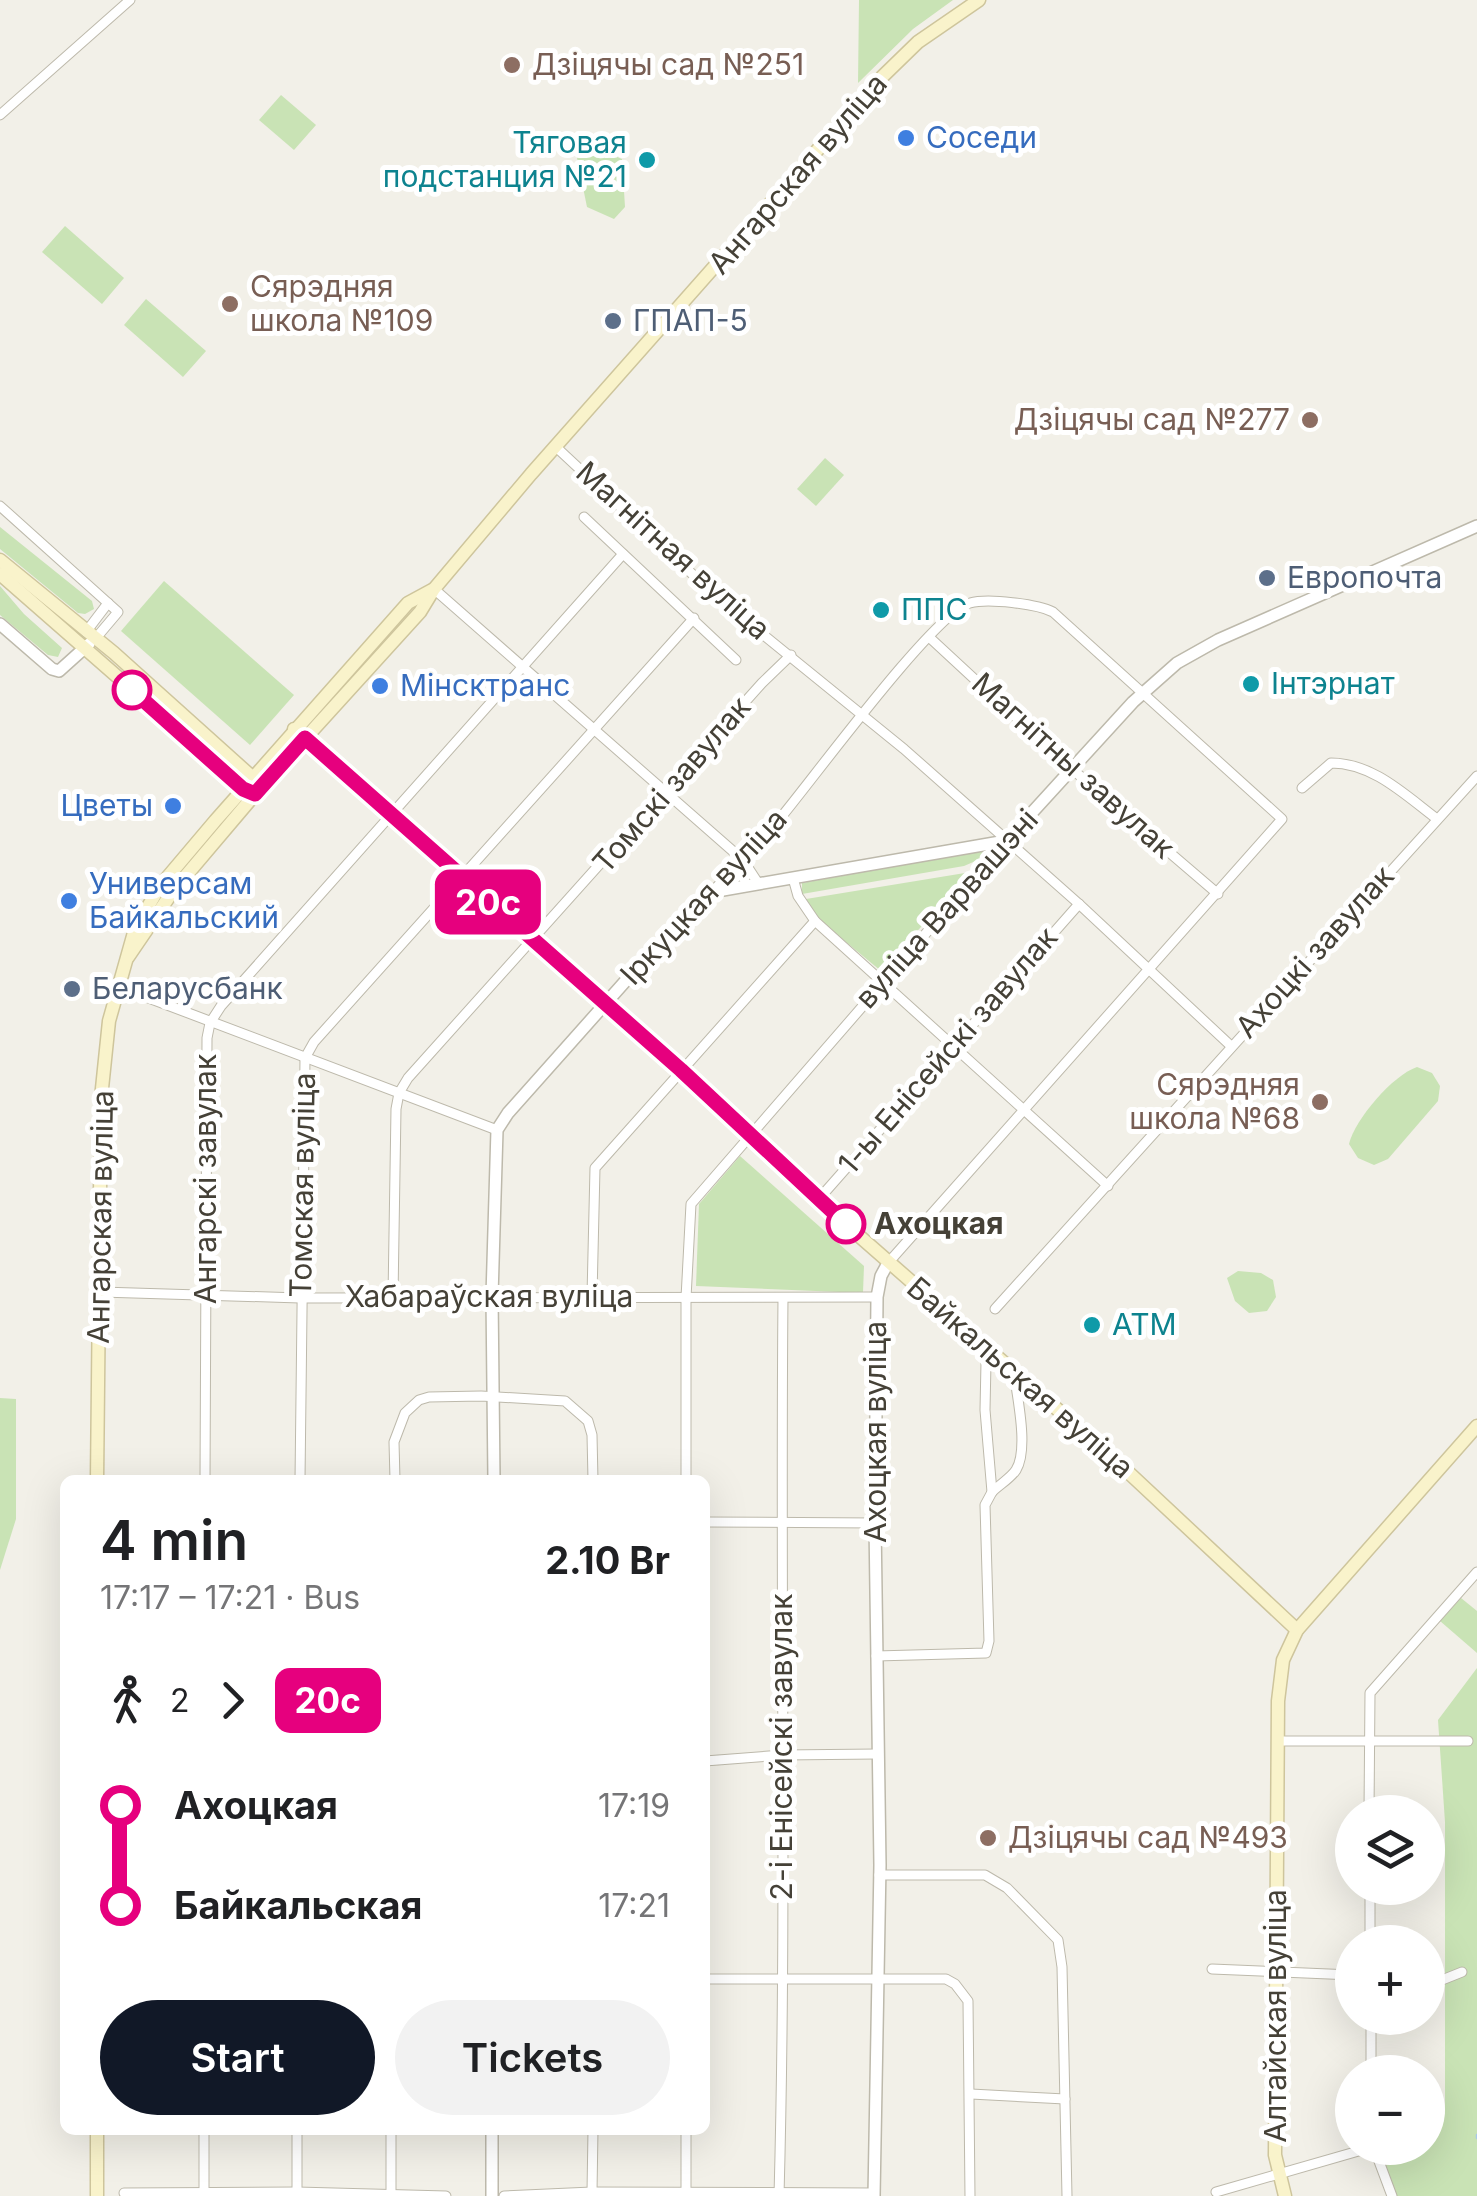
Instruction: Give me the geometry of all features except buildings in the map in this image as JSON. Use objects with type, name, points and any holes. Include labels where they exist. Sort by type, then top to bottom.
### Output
[{"type":"main road","name":"Ангарская вуліца","points":[[97,1475],[101,1098],[117,986],[136,929],[160,886],[249,792],[408,604],[434,589],[882,77],[918,42],[980,0]]},
{"type":"main road","points":[[0,560],[91,634],[252,777]]},
{"type":"main road","points":[[0,574],[249,792]]},
{"type":"main road","name":"Ангарская вуліца","points":[[249,792],[252,777],[300,734]]},
{"type":"main road","name":"Байкальская вуліца","points":[[300,734],[681,1070],[818,1200],[1014,1370],[1297,1630]]},
{"type":"main road","name":"Алтайская вуліца","points":[[1285,2196],[1275,2156],[1280,1674],[1297,1630],[1477,1426]]},
{"type":"main road","points":[[97,2135],[97,2196]]},
{"type":"street","points":[[0,115],[130,0]]},
{"type":"street","name":"Магнітная вуліца","points":[[556,447],[718,598],[863,716],[1079,904],[1231,1046]]},
{"type":"street","points":[[0,506],[118,612],[91,634]]},
{"type":"street","name":"Магнітная вуліца","points":[[584,517],[736,660]]},
{"type":"street","name":"вуліца Варвашэні","points":[[686,1475],[686,1298],[691,1204],[882,980],[1142,693],[1178,663],[1218,640],[1477,526]]},
{"type":"street","name":"Ангарскі завулак","points":[[205,1475],[210,1023],[389,814],[623,554]]},
{"type":"street","points":[[434,589],[743,860],[758,883]]},
{"type":"street","points":[[0,624],[59,671],[84,648],[108,603]]},
{"type":"street","name":"Іркуцкая вуліца","points":[[497,1130],[678,922],[743,860],[929,637],[958,609],[971,603],[1046,608],[1142,693]]},
{"type":"street","name":"Томская вуліца","points":[[300,1475],[305,1058],[314,1042],[694,618]]},
{"type":"street","name":"Магнітны завулак","points":[[929,637],[1218,894]]},
{"type":"street","name":"Магнітная вуліца","points":[[762,683],[791,655]]},
{"type":"street","name":"Томскі завулак","points":[[399,1094],[408,1078],[762,683]]},
{"type":"street","name":"Ахоцкая вуліца","points":[[874,2195],[879,1876],[875,1523],[877,1297],[881,1276],[888,1263],[1024,1108],[1282,820],[1142,693]]},
{"type":"street","points":[[1302,788],[1330,763],[1343,763],[1372,772],[1437,819]]},
{"type":"street","name":"Ахоцкі завулак","points":[[995,1309],[1477,776]]},
{"type":"street","points":[[707,896],[758,883],[1006,841]]},
{"type":"street","points":[[793,878],[798,896],[815,920],[1108,1186]]},
{"type":"street","name":"1-ы Енісейскі завулак","points":[[818,1200],[1079,904]]},
{"type":"street","points":[[592,1296],[595,1168],[815,920]]},
{"type":"street","points":[[117,986],[497,1130],[492,1296],[494,1475]]},
{"type":"street","points":[[393,1297],[399,1094]]},
{"type":"street","name":"Хабараўская вуліца","points":[[101,1292],[300,1298],[877,1297]]},
{"type":"street","name":"2-і Енісейскі завулак","points":[[779,2195],[784,1979],[780,1523],[783,1298]]},
{"type":"street","points":[[986,1362],[984,1410],[992,1492]]},
{"type":"street","points":[[876,1656],[986,1653],[989,1642],[985,1505],[1020,1460],[1014,1370]]},
{"type":"street","points":[[395,1475],[394,1442],[398,1427],[420,1400],[494,1396],[564,1402],[576,1410],[588,1421],[592,1436],[593,1475]]},
{"type":"street","points":[[710,1522],[875,1523]]},
{"type":"street","points":[[1370,1795],[1370,1693],[1477,1572]]},
{"type":"street","points":[[1277,1741],[1468,1741]]},
{"type":"street","points":[[710,1761],[877,1754]]},
{"type":"street","points":[[879,1876],[984,1875],[1007,1888],[1058,1940],[1062,1967],[1067,2196]]},
{"type":"street","points":[[1212,1969],[1335,1974]]},
{"type":"street","points":[[1445,1979],[1462,1972]]},
{"type":"street","points":[[710,1979],[946,1979],[964,1993],[968,2000],[971,2094],[970,2196]]},
{"type":"street","points":[[971,2094],[1064,2099]]},
{"type":"street","points":[[204,2135],[204,2194]]},
{"type":"street","points":[[297,2135],[297,2192]]},
{"type":"street","points":[[391,2135],[391,2195]]},
{"type":"street","points":[[492,2135],[492,2196]]},
{"type":"street","points":[[592,2135],[592,2192]]},
{"type":"street","points":[[686,2135],[686,2192]]},
{"type":"street","points":[[1216,2192],[1335,2158]]},
{"type":"street","points":[[1379,2165],[1392,2196]]},
{"type":"street","points":[[504,2196],[592,2192],[874,2195]]},
{"type":"street","points":[[124,2193],[446,2196]]},
{"type":"green space","points":[[859,0],[953,0],[913,29],[858,83]]},
{"type":"green space","points":[[281,95],[316,125],[294,150],[259,120]]},
{"type":"green space","points":[[589,145],[622,159],[625,207],[614,219],[587,207],[577,158]]},
{"type":"green space","points":[[65,226],[124,278],[102,304],[42,252]]},
{"type":"green space","points":[[146,299],[206,351],[183,377],[124,325]]},
{"type":"green space","points":[[825,458],[844,475],[816,506],[797,489]]},
{"type":"green space","points":[[0,527],[92,601],[94,609],[78,613],[0,549]]},
{"type":"green space","points":[[164,581],[294,695],[250,745],[121,631]]},
{"type":"green space","points":[[0,586],[62,648],[58,657],[48,655],[0,615]]},
{"type":"green space","points":[[982,851],[987,856],[964,866],[802,894],[802,883]]},
{"type":"green space","points":[[971,872],[881,971],[817,918],[805,902],[806,899]]},
{"type":"green space","points":[[1417,1067],[1432,1073],[1440,1086],[1438,1101],[1388,1159],[1374,1165],[1358,1158],[1349,1144],[1359,1123],[1387,1088]]},
{"type":"green space","points":[[740,1156],[864,1266],[863,1293],[696,1286],[699,1204]]},
{"type":"green space","points":[[1238,1271],[1261,1273],[1273,1280],[1276,1297],[1267,1311],[1249,1313],[1235,1301],[1227,1278]]},
{"type":"green space","points":[[0,1398],[16,1399],[16,1519],[0,1570]]},
{"type":"green space","points":[[1461,1598],[1477,1611],[1477,1653],[1440,1621]]},
{"type":"green space","points":[[1477,1668],[1477,2196],[1392,2196],[1380,2165],[1445,2165],[1445,1795],[1438,1720]]},
{"type":"bus line","name":"20с","points":[[132,690],[243,789],[255,794],[305,738],[681,1070],[846,1224]]},
{"type":"place","name":"Дзіцячы сад №251","points":[[512,65]]},
{"type":"place","name":"Соседи","points":[[906,138]]},
{"type":"place","name":"Тяговая подстанция №21","points":[[647,160]]},
{"type":"place","name":"Сярэдняя школа №109","points":[[230,304]]},
{"type":"place","name":"ГПАП-5","points":[[613,321]]},
{"type":"place","name":"Дзіцячы сад №277","points":[[1310,420]]},
{"type":"place","name":"Европочта","points":[[1267,578]]},
{"type":"place","name":"ППС","points":[[881,610]]},
{"type":"place","name":"Інтэрнат","points":[[1251,684]]},
{"type":"place","name":"Мінсктранс","points":[[380,686]]},
{"type":"place","name":"Цветы","points":[[173,806]]},
{"type":"place","name":"Универсам Байкальский","points":[[69,901]]},
{"type":"place","name":"Беларусбанк","points":[[72,989]]},
{"type":"place","name":"Сярэдняя школа №68","points":[[1320,1102]]},
{"type":"place","name":"Ахоцкая","points":[[846,1224]]},
{"type":"place","name":"АТМ","points":[[1092,1325]]},
{"type":"place","name":"Дзіцячы сад №493","points":[[988,1838]]}]
